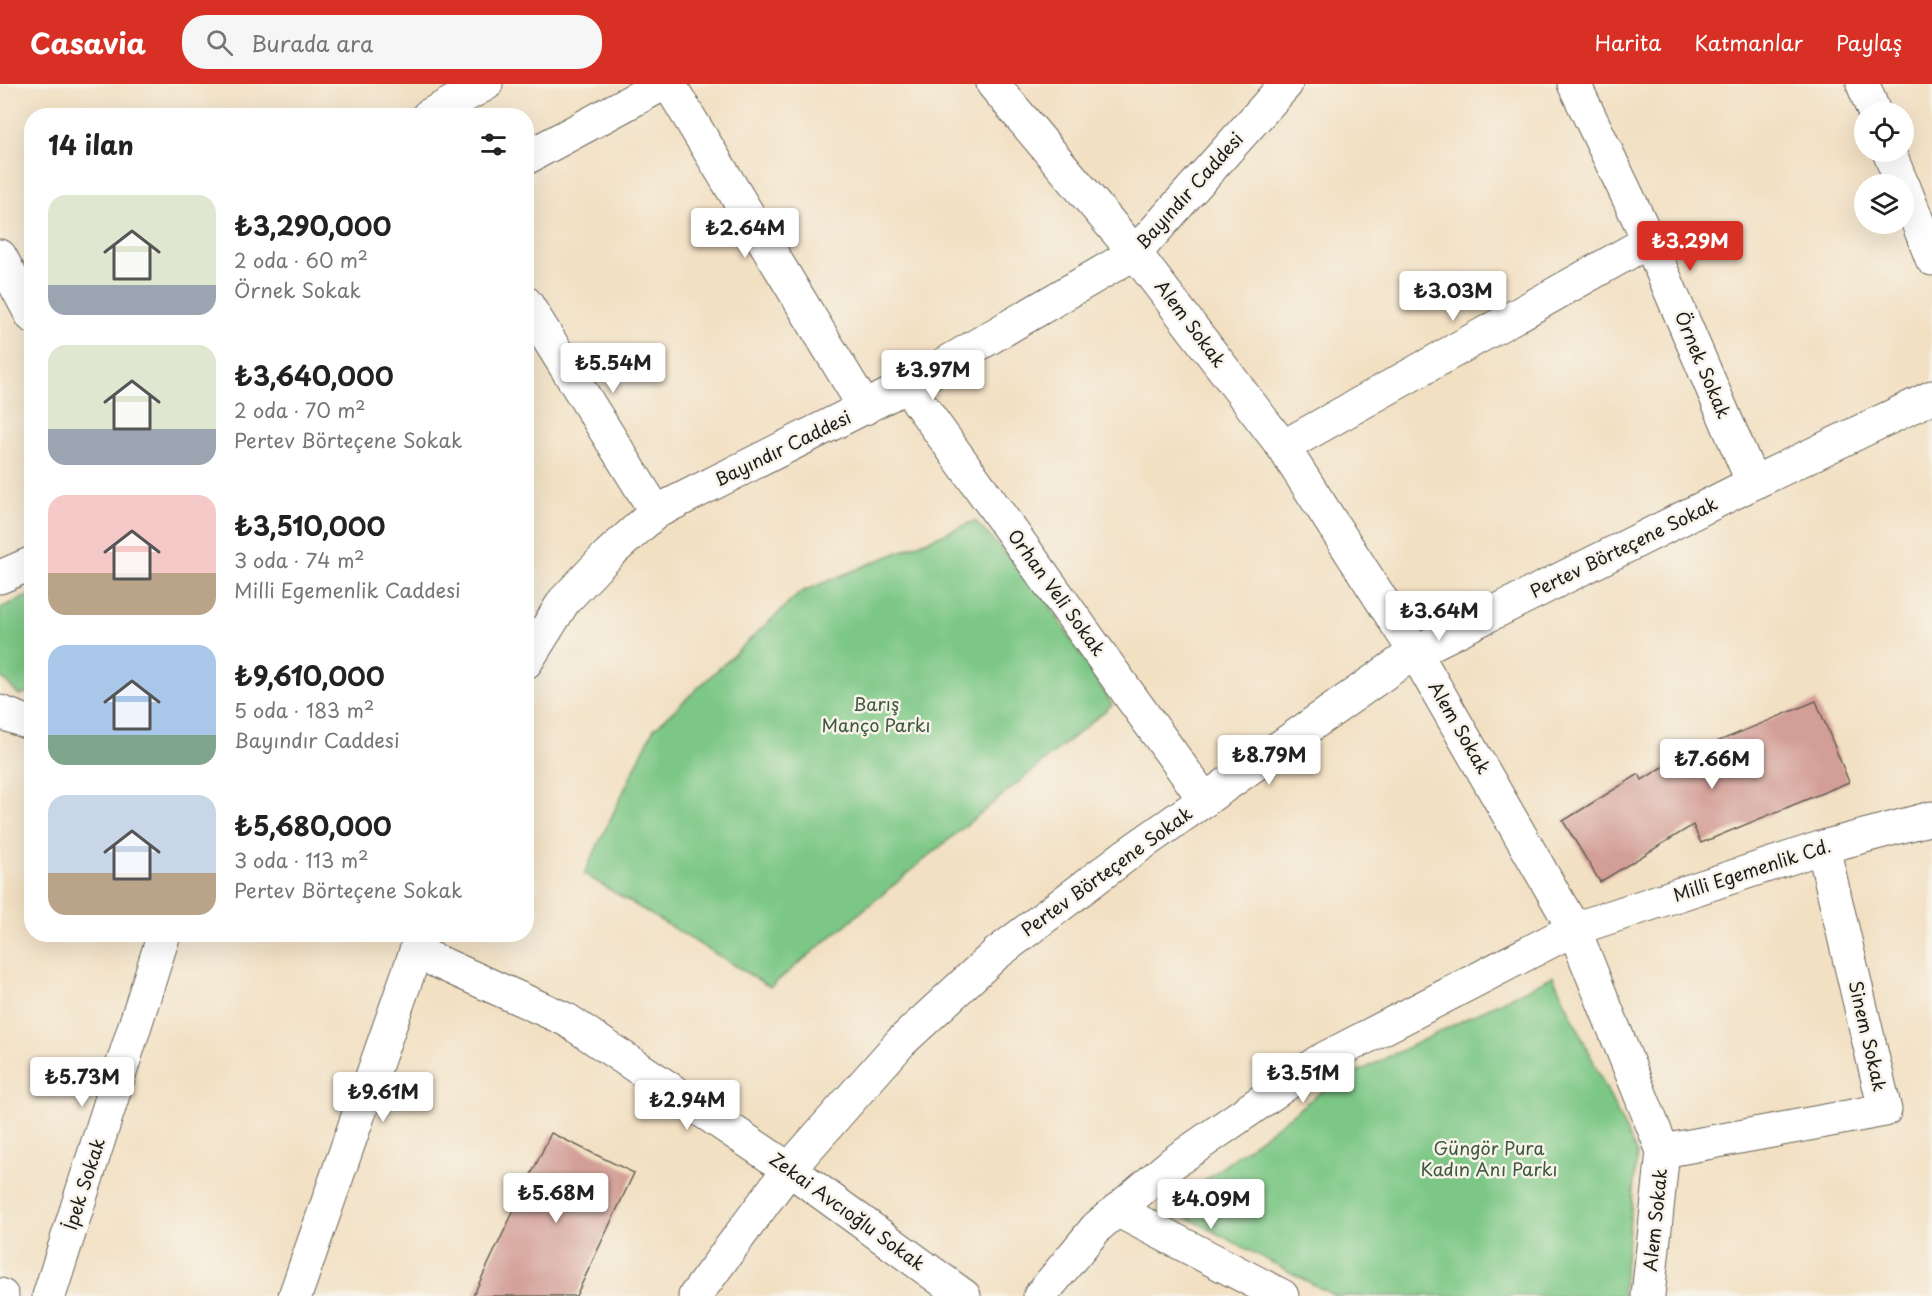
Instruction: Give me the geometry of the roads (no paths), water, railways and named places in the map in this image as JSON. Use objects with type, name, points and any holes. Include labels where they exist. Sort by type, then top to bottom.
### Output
[{"type":"street","points":[[442,108],[486,84]]},
{"type":"street","points":[[534,154],[663,84]]},
{"type":"street","points":[[669,84],[865,408]]},
{"type":"street","name":"Alem Sokak","points":[[993,84],[1135,253],[1283,447],[1415,652],[1574,929],[1663,1151],[1648,1296]]},
{"type":"street","name":"Bayındır Caddesi","points":[[534,649],[564,601],[609,554],[656,512],[907,386],[1135,253],[1286,84]]},
{"type":"street","name":"Örnek Sokak","points":[[1574,84],[1649,241],[1753,483]]},
{"type":"street","points":[[1863,84],[1870,102]]},
{"type":"street","points":[[1914,214],[1932,259]]},
{"type":"street","points":[[1283,447],[1649,241]]},
{"type":"street","points":[[0,256],[24,301]]},
{"type":"street","points":[[534,316],[656,512]]},
{"type":"street","name":"Orhan Veli Sokak","points":[[907,386],[1205,800]]},
{"type":"street","name":"Pertev Börteçene Sokak","points":[[695,1296],[789,1169],[901,1042],[996,954],[1129,853],[1415,652],[1753,483],[1932,397]]},
{"type":"street","points":[[0,577],[24,566]]},
{"type":"street","points":[[0,711],[24,721]]},
{"type":"street","name":"Milli Egemenlik Cd.","points":[[1040,1296],[1096,1227],[1174,1162],[1318,1062],[1574,929],[1823,847],[1932,819]]},
{"type":"street","name":"Sinem Sokak","points":[[1663,1151],[1885,1110],[1823,847]]},
{"type":"street","name":"İpek Sokak","points":[[49,1296],[161,942]]},
{"type":"street","points":[[295,1296],[419,943]]},
{"type":"street","name":"Zekai Avcıoğlu Sokak","points":[[419,943],[567,1020],[789,1169],[964,1296]]},
{"type":"street","points":[[1117,1210],[1282,1296]]},
{"type":"park label","name":"Barış Manço Parkı","points":[[876,715]]},
{"type":"park label","name":"Güngör Pura Kadın Anı Parkı","points":[[1489,1159]]}]
